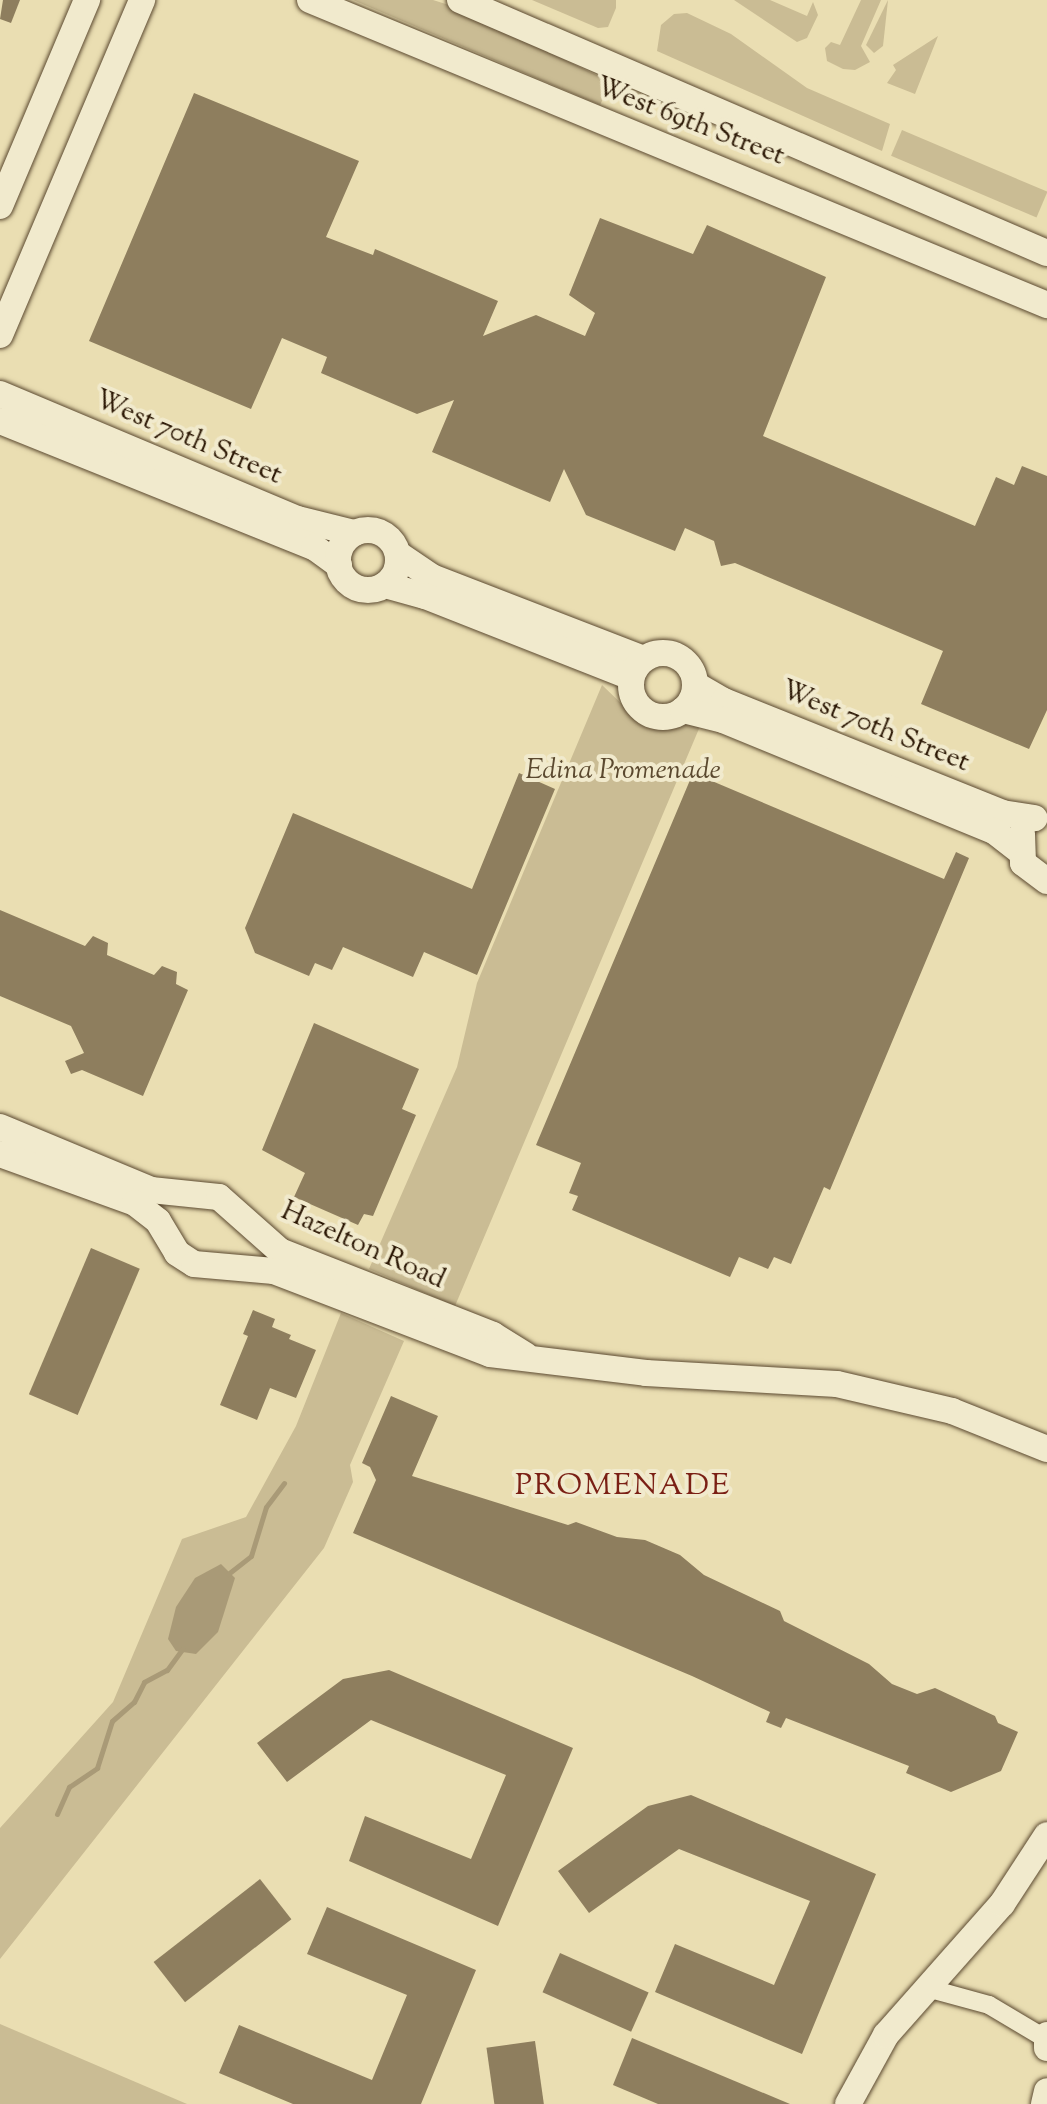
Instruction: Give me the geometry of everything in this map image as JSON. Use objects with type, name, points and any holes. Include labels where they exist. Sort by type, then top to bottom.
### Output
[{"type":"street","points":[[0,206],[87,0]]},
{"type":"street","points":[[0,335],[142,0]]},
{"type":"street","name":"West 69th Street","points":[[310,0],[1047,305]]},
{"type":"street","name":"West 69th Street","points":[[460,0],[1047,253]]},
{"type":"street","name":"West 70th Street","points":[[0,394],[298,519],[354,533]]},
{"type":"street","name":"West 70th Street","points":[[0,421],[314,547],[339,565]]},
{"type":"street","points":[[381,532],[398,554],[432,577],[637,668],[425,596],[385,585],[356,587],[339,565],[341,546],[354,533],[381,532]]},
{"type":"street","points":[[385,585],[396,571],[398,554]]},
{"type":"street","points":[[661,652],[676,655],[690,666],[696,685],[683,710],[665,717],[646,712],[633,697],[637,668],[661,652]]},
{"type":"street","name":"West 70th Street","points":[[696,685],[724,701],[1002,813],[1041,816]]},
{"type":"street","name":"West 70th Street","points":[[683,710],[723,720],[994,831],[1020,851],[1028,870],[1047,881]]},
{"type":"street","points":[[1020,851],[1025,829],[1041,816]]},
{"type":"street","name":"Hazelton Road","points":[[0,1127],[125,1182],[189,1195],[219,1197],[280,1251],[493,1335],[528,1357]]},
{"type":"street","name":"Hazelton Road","points":[[0,1154],[135,1203],[158,1221],[177,1253],[194,1264],[274,1271],[490,1354],[646,1373],[837,1384],[952,1411],[1047,1449]]},
{"type":"street","points":[[168,1238],[170,1216],[189,1195]]},
{"type":"street","points":[[224,1266],[244,1248],[246,1222]]},
{"type":"street","points":[[848,2104],[886,2035],[1002,1904],[1047,1835]]},
{"type":"street","points":[[927,1988],[989,2005],[1047,2037],[1047,2048]]},
{"type":"street","points":[[1044,2104],[1047,2091]]},
{"type":"green space","points":[[353,0],[433,0],[452,6],[611,82],[600,105]]},
{"type":"green space","points":[[532,0],[616,0],[616,8],[608,27],[598,28]]},
{"type":"green space","points":[[734,0],[770,0],[807,16],[813,2],[818,15],[807,38],[797,42]]},
{"type":"green space","points":[[861,0],[881,0],[861,46],[870,62],[855,70],[843,69],[827,61],[825,48],[831,42],[840,45]]},
{"type":"green space","points":[[888,0],[883,46],[874,53],[866,45]]},
{"type":"green space","points":[[687,13],[731,34],[807,88],[890,124],[882,151],[657,51],[661,25],[674,14]]},
{"type":"green space","points":[[938,36],[915,94],[887,83],[896,70],[893,65]]},
{"type":"green space","points":[[902,130],[1047,192],[1036,218],[891,156]]},
{"type":"green space","name":"Edina Promenade","points":[[602,685],[629,711],[662,726],[701,724],[455,1306],[369,1269],[457,1067],[477,983]]},
{"type":"green space","points":[[341,1313],[404,1341],[350,1465],[353,1482],[324,1548],[0,1959],[0,1828],[113,1702],[182,1539],[246,1517],[296,1426]]},
{"type":"green space","points":[[0,2024],[187,2104],[0,2104]]},
{"type":"shaded area","points":[[221,1564],[235,1578],[218,1632],[196,1654],[176,1651],[168,1639],[176,1607],[195,1578]]},
{"type":"building","points":[[3,0],[20,0],[11,23],[0,19]]},
{"type":"building","points":[[194,93],[359,161],[326,237],[373,255],[375,249],[498,301],[483,336],[536,315],[585,336],[595,313],[569,295],[600,218],[693,254],[707,225],[826,277],[763,436],[975,526],[996,477],[1014,485],[1022,466],[1047,476],[1047,710],[1029,749],[921,704],[943,651],[735,563],[721,566],[714,541],[685,528],[675,551],[586,515],[564,469],[550,502],[432,452],[454,400],[417,414],[321,373],[327,357],[282,338],[251,409],[89,341]]},
{"type":"building","points":[[519,773],[555,789],[477,975],[424,952],[413,977],[343,947],[332,970],[315,963],[309,976],[255,953],[245,928],[293,813],[472,889]]},
{"type":"building","points":[[693,773],[944,879],[956,852],[969,858],[830,1190],[824,1187],[791,1264],[774,1257],[768,1269],[739,1257],[730,1277],[572,1210],[578,1196],[569,1193],[581,1163],[536,1145]]},
{"type":"building","points":[[0,910],[85,946],[93,936],[108,943],[107,955],[154,975],[162,966],[177,972],[176,984],[188,990],[143,1096],[82,1070],[71,1074],[65,1061],[84,1053],[71,1026],[0,996]]},
{"type":"building","points":[[314,1023],[419,1069],[402,1109],[416,1115],[373,1216],[364,1214],[358,1225],[294,1197],[305,1173],[262,1150]]},
{"type":"building","points":[[91,1248],[140,1269],[78,1415],[29,1394]]},
{"type":"building","points":[[253,1310],[275,1319],[272,1327],[291,1335],[289,1339],[316,1350],[296,1398],[270,1388],[257,1420],[220,1405],[248,1336],[243,1334]]},
{"type":"building","points":[[391,1396],[438,1416],[412,1476],[568,1525],[576,1522],[617,1537],[645,1540],[680,1555],[704,1575],[780,1611],[784,1621],[869,1664],[892,1684],[917,1694],[935,1688],[995,1716],[998,1723],[1018,1732],[1001,1771],[951,1792],[906,1773],[909,1766],[786,1718],[781,1728],[766,1722],[770,1712],[692,1676],[353,1533],[376,1480],[370,1467],[362,1463]]},
{"type":"building","points":[[389,1670],[573,1748],[498,1926],[349,1861],[365,1816],[471,1859],[506,1775],[371,1720],[287,1782],[257,1743],[343,1679]]},
{"type":"building","points":[[691,1795],[876,1874],[802,2054],[655,1992],[675,1944],[774,1985],[810,1901],[679,1849],[589,1913],[558,1871],[648,1806]]},
{"type":"building","points":[[260,1879],[291,1919],[185,2002],[154,1962]]},
{"type":"building","points":[[327,1907],[476,1970],[421,2104],[293,2104],[219,2073],[239,2025],[372,2080],[407,1995],[307,1954]]},
{"type":"building","points":[[560,1953],[649,1992],[631,2032],[543,1992]]},
{"type":"building","points":[[632,2038],[790,2104],[658,2104],[613,2085]]},
{"type":"building","points":[[535,2041],[544,2104],[494,2104],[486,2048]]},
{"type":"waterway","points":[[228,1574],[251,1556],[266,1507],[284,1483]]},
{"type":"waterway","points":[[57,1814],[69,1787],[97,1768],[112,1721],[134,1702],[144,1682],[167,1670],[183,1648]]},
{"type":"district","name":"PROMENADE","points":[[623,1487]]}]
